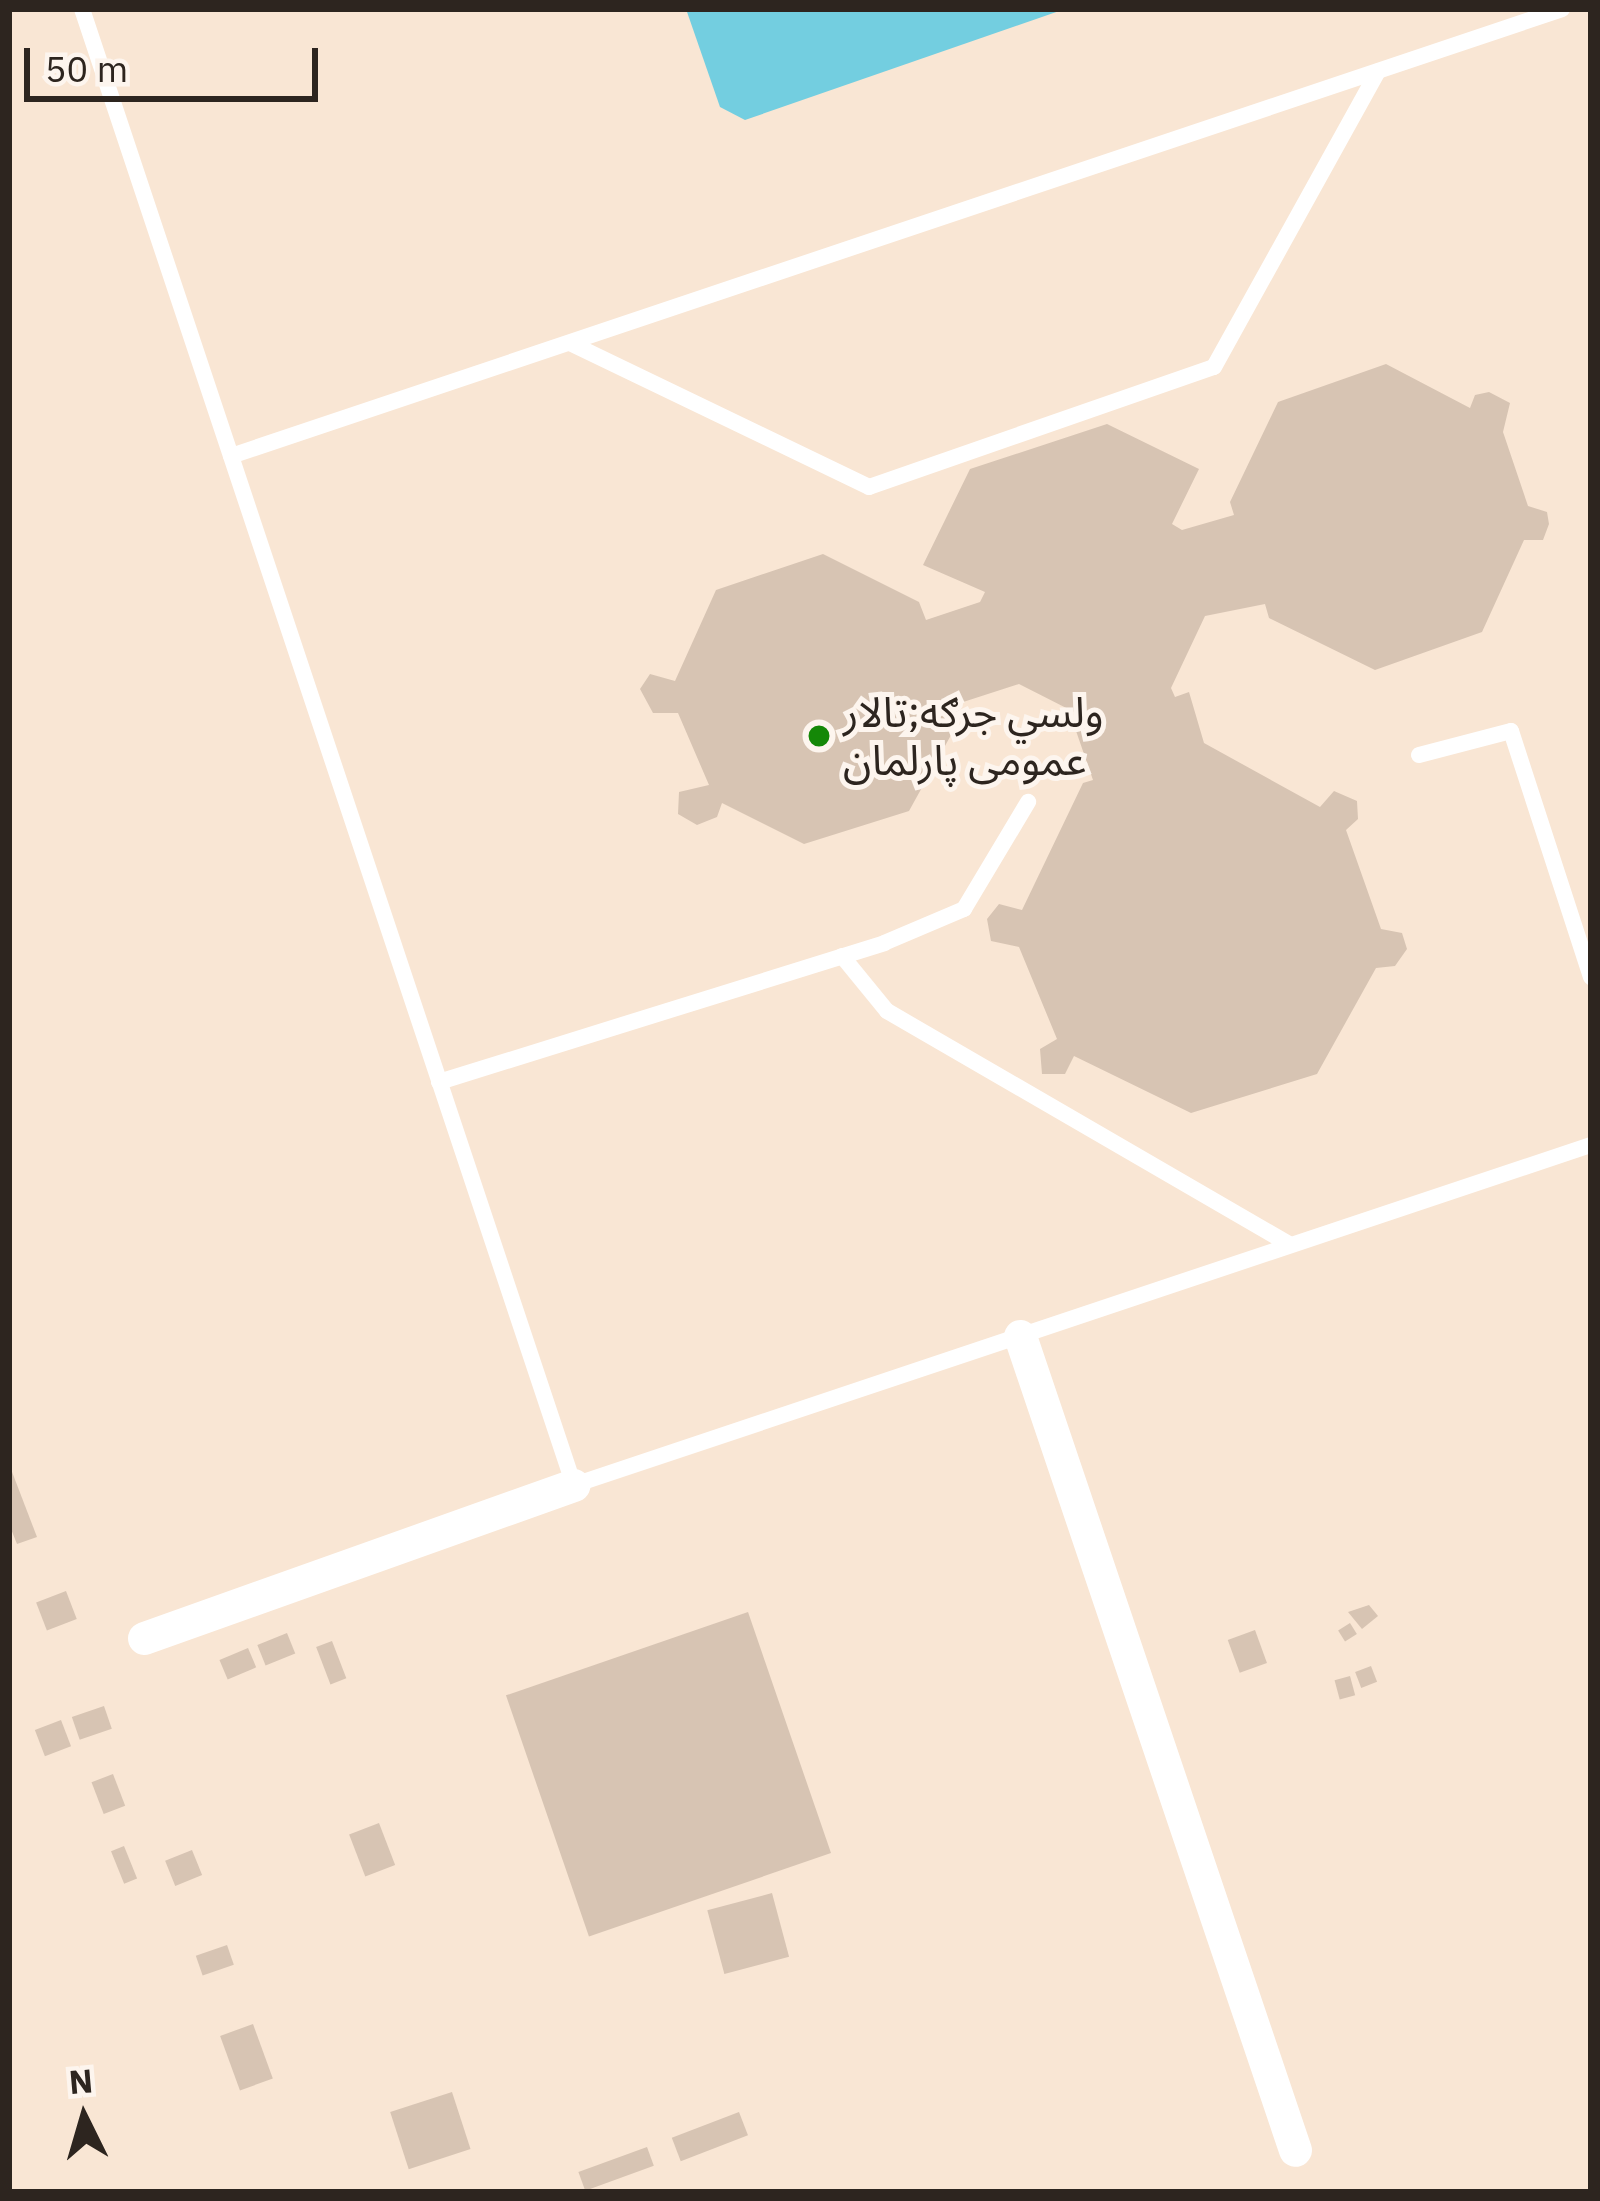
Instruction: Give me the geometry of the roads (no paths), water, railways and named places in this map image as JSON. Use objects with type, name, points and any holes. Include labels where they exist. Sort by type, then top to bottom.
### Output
[{"type":"street","points":[[1020,1336],[1295,2150]]},
{"type":"street","points":[[144,1638],[574,1485]]},
{"type":"lane","points":[[82,9],[574,1485],[1591,1145]]},
{"type":"lane","points":[[231,456],[1562,9]]},
{"type":"lane","points":[[569,343],[869,487],[1214,367],[1378,71]]},
{"type":"lane","points":[[1419,754],[1511,731],[1591,977]]},
{"type":"lane","points":[[439,1082],[842,956],[964,909],[1028,802]]},
{"type":"lane","points":[[842,956],[886,1011],[1290,1246]]},
{"type":"water","points":[[686,9],[1065,9],[745,120],[720,107]]},
{"type":"place","name":"ولسي جرګه;تالار عمومی پارلمان","points":[[819,736]]}]
